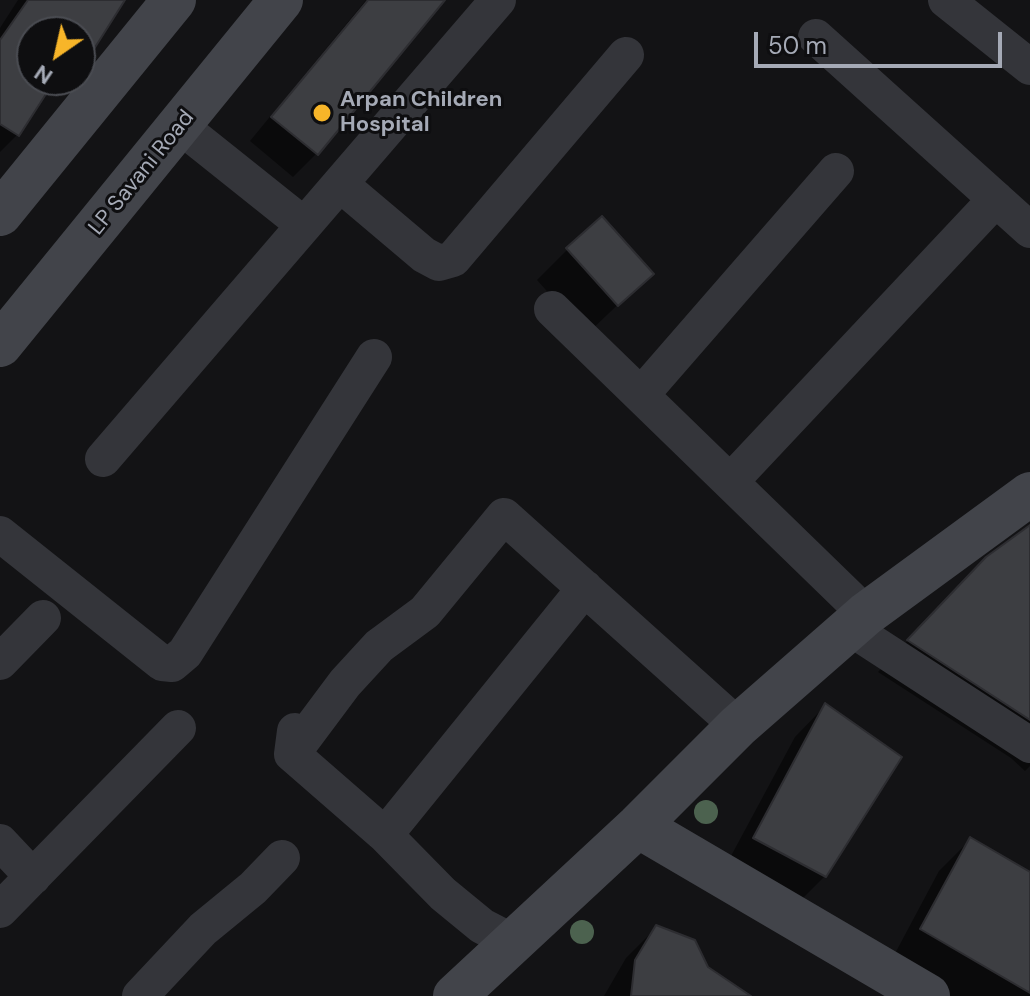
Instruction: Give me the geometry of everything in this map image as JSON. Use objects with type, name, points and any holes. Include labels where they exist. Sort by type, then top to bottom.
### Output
[{"type":"street","points":[[0,214],[174,0]]},
{"type":"street","name":"LP Savani Road","points":[[0,345],[281,0]]},
{"type":"street","points":[[103,459],[498,0]]},
{"type":"street","points":[[946,0],[1030,67]]},
{"type":"street","points":[[816,37],[1030,230]]},
{"type":"street","points":[[340,184],[424,255],[439,263],[453,259],[626,55]]},
{"type":"street","points":[[180,126],[304,225]]},
{"type":"street","points":[[641,395],[836,171]]},
{"type":"street","points":[[730,482],[996,199]]},
{"type":"street","points":[[552,309],[730,482],[858,621],[1030,745]]},
{"type":"street","points":[[0,534],[162,663],[172,664],[185,653],[374,357]]},
{"type":"street","points":[[455,996],[638,826],[738,726],[858,621],[1030,494]]},
{"type":"street","points":[[292,754],[345,683],[379,646],[425,612],[504,516],[738,726]]},
{"type":"street","points":[[385,835],[585,588]]},
{"type":"street","points":[[0,662],[43,618]]},
{"type":"street","points":[[292,754],[298,706]]},
{"type":"street","points":[[0,910],[178,728]]},
{"type":"street","points":[[292,754],[385,835],[453,902],[482,926],[513,942]]},
{"type":"street","points":[[638,826],[928,996]]},
{"type":"street","points":[[0,842],[33,877]]},
{"type":"street","points":[[140,996],[203,929],[253,888],[282,858]]},
{"type":"building","points":[[28,0],[125,0],[96,46],[96,16],[17,16]]},
{"type":"building","points":[[368,0],[445,0],[318,155],[271,117]]},
{"type":"building","points":[[16,17],[16,96],[45,96],[19,136],[0,124],[0,40]]},
{"type":"building","points":[[602,216],[654,274],[618,306],[566,248]]},
{"type":"building","points":[[1030,525],[1030,720],[907,640],[986,557]]},
{"type":"building","points":[[825,703],[902,757],[826,877],[753,838]]},
{"type":"building","points":[[970,837],[1030,872],[1030,993],[920,929]]},
{"type":"building","points":[[656,925],[695,940],[708,967],[751,996],[631,996],[635,960]]},
{"type":"place","name":"Arpan Children Hospital","points":[[322,113]]}]
